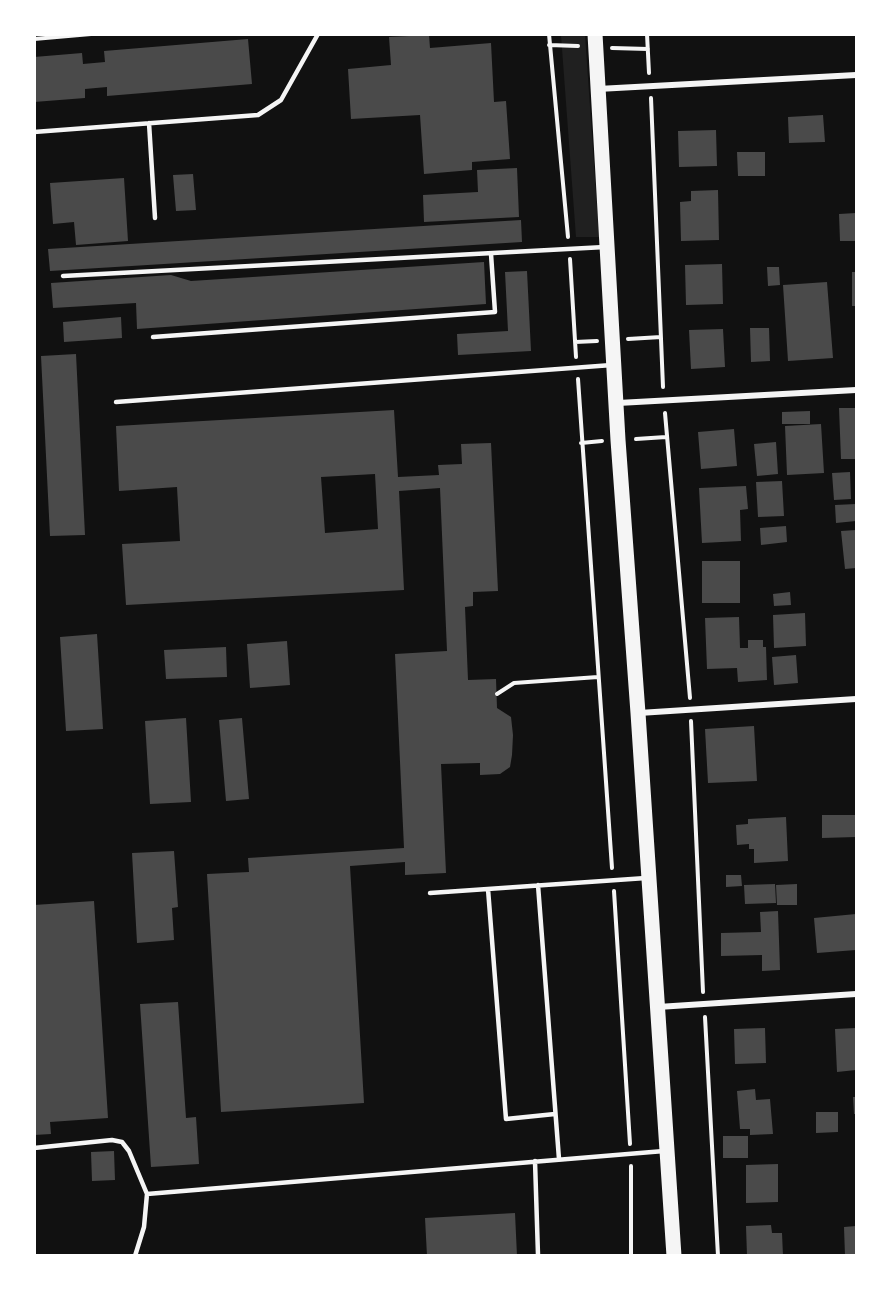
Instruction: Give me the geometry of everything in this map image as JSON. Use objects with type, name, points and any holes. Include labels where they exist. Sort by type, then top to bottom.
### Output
[{"type":"main road","points":[[595,34],[620,468],[674,1256]]},
{"type":"street","points":[[598,89],[856,75]]},
{"type":"street","points":[[617,403],[856,390]]},
{"type":"street","points":[[638,712],[856,699]]},
{"type":"street","points":[[658,1006],[856,994]]},
{"type":"lane","points":[[34,132],[258,115],[281,100],[318,34]]},
{"type":"lane","points":[[149,123],[155,218]]},
{"type":"lane","points":[[63,276],[608,247]]},
{"type":"lane","points":[[153,337],[495,312],[491,254]]},
{"type":"lane","points":[[116,402],[615,365]]},
{"type":"lane","points":[[430,893],[649,878]]},
{"type":"lane","points":[[537,885],[559,1159]]},
{"type":"lane","points":[[488,889],[506,1119],[555,1114]]},
{"type":"lane","points":[[34,1148],[112,1140],[122,1142],[129,1151],[147,1194],[144,1227],[135,1256]]},
{"type":"lane","points":[[147,1194],[668,1150]]},
{"type":"lane","points":[[535,1161],[538,1255]]},
{"type":"path","points":[[34,39],[91,34]]},
{"type":"path","points":[[549,34],[569,249],[613,880],[631,1153],[631,1256]]},
{"type":"path","points":[[646,34],[666,437],[691,709],[718,1256]]},
{"type":"path","points":[[496,694],[514,683],[598,677]]},
{"type":"shaded area","points":[[561,35],[585,35],[599,237],[576,237]]},
{"type":"building","points":[[429,35],[430,48],[491,43],[494,102],[506,101],[510,159],[472,162],[472,170],[424,174],[420,115],[351,119],[348,69],[391,65],[389,37]]},
{"type":"building","points":[[248,39],[252,84],[107,96],[107,87],[85,89],[85,98],[34,102],[34,57],[82,53],[83,64],[105,62],[104,51]]},
{"type":"building","points":[[823,115],[825,142],[789,143],[788,117]]},
{"type":"building","points":[[716,130],[717,166],[679,167],[678,131]]},
{"type":"building","points":[[737,152],[765,152],[765,176],[738,176]]},
{"type":"building","points":[[517,168],[519,217],[424,222],[423,195],[478,192],[477,170]]},
{"type":"building","points":[[193,174],[196,210],[176,211],[173,175]]},
{"type":"building","points":[[124,178],[128,241],[76,245],[74,222],[53,224],[50,183]]},
{"type":"building","points":[[718,190],[719,240],[681,241],[680,202],[691,201],[691,191]]},
{"type":"building","points":[[856,213],[856,241],[840,241],[839,214]]},
{"type":"building","points":[[521,220],[522,242],[50,271],[48,249]]},
{"type":"building","points":[[484,262],[486,304],[137,329],[136,303],[53,308],[51,283],[171,275],[191,281]]},
{"type":"building","points":[[722,264],[723,304],[686,305],[685,265]]},
{"type":"building","points":[[767,267],[779,267],[780,285],[768,286]]},
{"type":"building","points":[[527,271],[531,351],[458,355],[457,334],[508,331],[505,272]]},
{"type":"building","points":[[852,272],[856,272],[856,306],[852,306]]},
{"type":"building","points":[[827,282],[833,358],[788,361],[783,285]]},
{"type":"building","points":[[121,317],[122,338],[64,342],[63,322]]},
{"type":"building","points":[[750,328],[769,328],[770,361],[751,362]]},
{"type":"building","points":[[723,329],[725,367],[691,369],[689,330]]},
{"type":"building","points":[[76,354],[85,535],[50,536],[41,356]]},
{"type":"building","points":[[839,408],[856,408],[856,459],[841,459]]},
{"type":"building","points":[[394,410],[398,477],[439,475],[438,465],[462,464],[461,444],[491,443],[498,591],[473,592],[473,606],[465,607],[468,680],[496,679],[497,708],[511,717],[513,735],[510,767],[500,774],[480,775],[480,763],[441,764],[446,873],[405,875],[405,862],[350,866],[364,1103],[221,1112],[207,874],[249,872],[248,858],[404,848],[395,654],[447,651],[440,488],[399,491],[404,590],[126,605],[122,544],[180,541],[177,487],[119,491],[116,426]],"holes":[[[375,474],[378,529],[325,533],[321,477]]]},
{"type":"building","points":[[810,411],[810,424],[782,424],[782,412]]},
{"type":"building","points":[[821,424],[824,473],[787,475],[785,426]]},
{"type":"building","points":[[734,429],[737,466],[701,469],[698,432]]},
{"type":"building","points":[[776,442],[778,474],[757,476],[754,444]]},
{"type":"building","points":[[850,472],[851,499],[834,500],[832,473]]},
{"type":"building","points":[[782,481],[784,516],[758,517],[756,482]]},
{"type":"building","points":[[746,486],[748,509],[740,510],[741,541],[702,543],[699,488]]},
{"type":"building","points":[[856,504],[856,521],[836,523],[835,505]]},
{"type":"building","points":[[786,526],[787,542],[761,545],[760,528]]},
{"type":"building","points":[[856,530],[856,568],[845,569],[841,531]]},
{"type":"building","points":[[702,561],[740,561],[740,603],[702,603]]},
{"type":"building","points":[[790,592],[791,605],[774,606],[773,594]]},
{"type":"building","points":[[805,613],[806,646],[774,648],[773,615]]},
{"type":"building","points":[[739,617],[740,648],[748,648],[748,640],[763,640],[763,647],[766,647],[767,680],[738,682],[737,668],[707,669],[705,618]]},
{"type":"building","points":[[97,634],[103,729],[66,731],[60,637]]},
{"type":"building","points":[[287,641],[290,685],[250,688],[247,644]]},
{"type":"building","points":[[226,647],[227,677],[166,679],[164,650]]},
{"type":"building","points":[[796,655],[798,683],[774,685],[772,657]]},
{"type":"building","points":[[186,718],[191,802],[150,804],[145,721]]},
{"type":"building","points":[[242,718],[249,799],[226,801],[219,720]]},
{"type":"building","points":[[754,726],[757,781],[708,783],[705,729]]},
{"type":"building","points":[[822,815],[856,815],[856,837],[822,838]]},
{"type":"building","points":[[786,817],[788,861],[754,863],[754,849],[749,849],[749,844],[737,845],[736,825],[748,824],[748,819]]},
{"type":"building","points":[[174,851],[178,907],[172,908],[174,940],[137,943],[132,853]]},
{"type":"building","points":[[726,875],[741,875],[742,886],[726,887]]},
{"type":"building","points":[[775,884],[776,903],[745,904],[744,885]]},
{"type":"building","points":[[797,884],[797,905],[777,905],[776,885]]},
{"type":"building","points":[[94,901],[108,1118],[50,1122],[51,1134],[34,1135],[34,905]]},
{"type":"building","points":[[778,911],[780,970],[762,971],[762,955],[721,956],[721,933],[761,932],[760,912]]},
{"type":"building","points":[[856,914],[856,950],[817,953],[814,918]]},
{"type":"building","points":[[178,1002],[186,1118],[196,1117],[199,1164],[151,1167],[140,1004]]},
{"type":"building","points":[[765,1028],[766,1063],[735,1064],[734,1029]]},
{"type":"building","points":[[856,1028],[856,1070],[837,1072],[835,1029]]},
{"type":"building","points":[[755,1089],[756,1100],[770,1099],[773,1134],[750,1135],[750,1129],[740,1129],[737,1091]]},
{"type":"building","points":[[853,1097],[856,1097],[856,1114],[854,1114]]},
{"type":"building","points":[[816,1112],[838,1112],[838,1132],[816,1133]]},
{"type":"building","points":[[723,1136],[748,1136],[748,1158],[723,1158]]},
{"type":"building","points":[[114,1151],[115,1180],[92,1181],[91,1152]]},
{"type":"building","points":[[778,1164],[778,1202],[746,1203],[746,1165]]},
{"type":"building","points":[[515,1213],[517,1256],[427,1256],[425,1218]]},
{"type":"building","points":[[771,1225],[772,1233],[782,1233],[783,1256],[747,1256],[746,1226]]},
{"type":"building","points":[[856,1226],[856,1256],[845,1256],[844,1227]]}]
